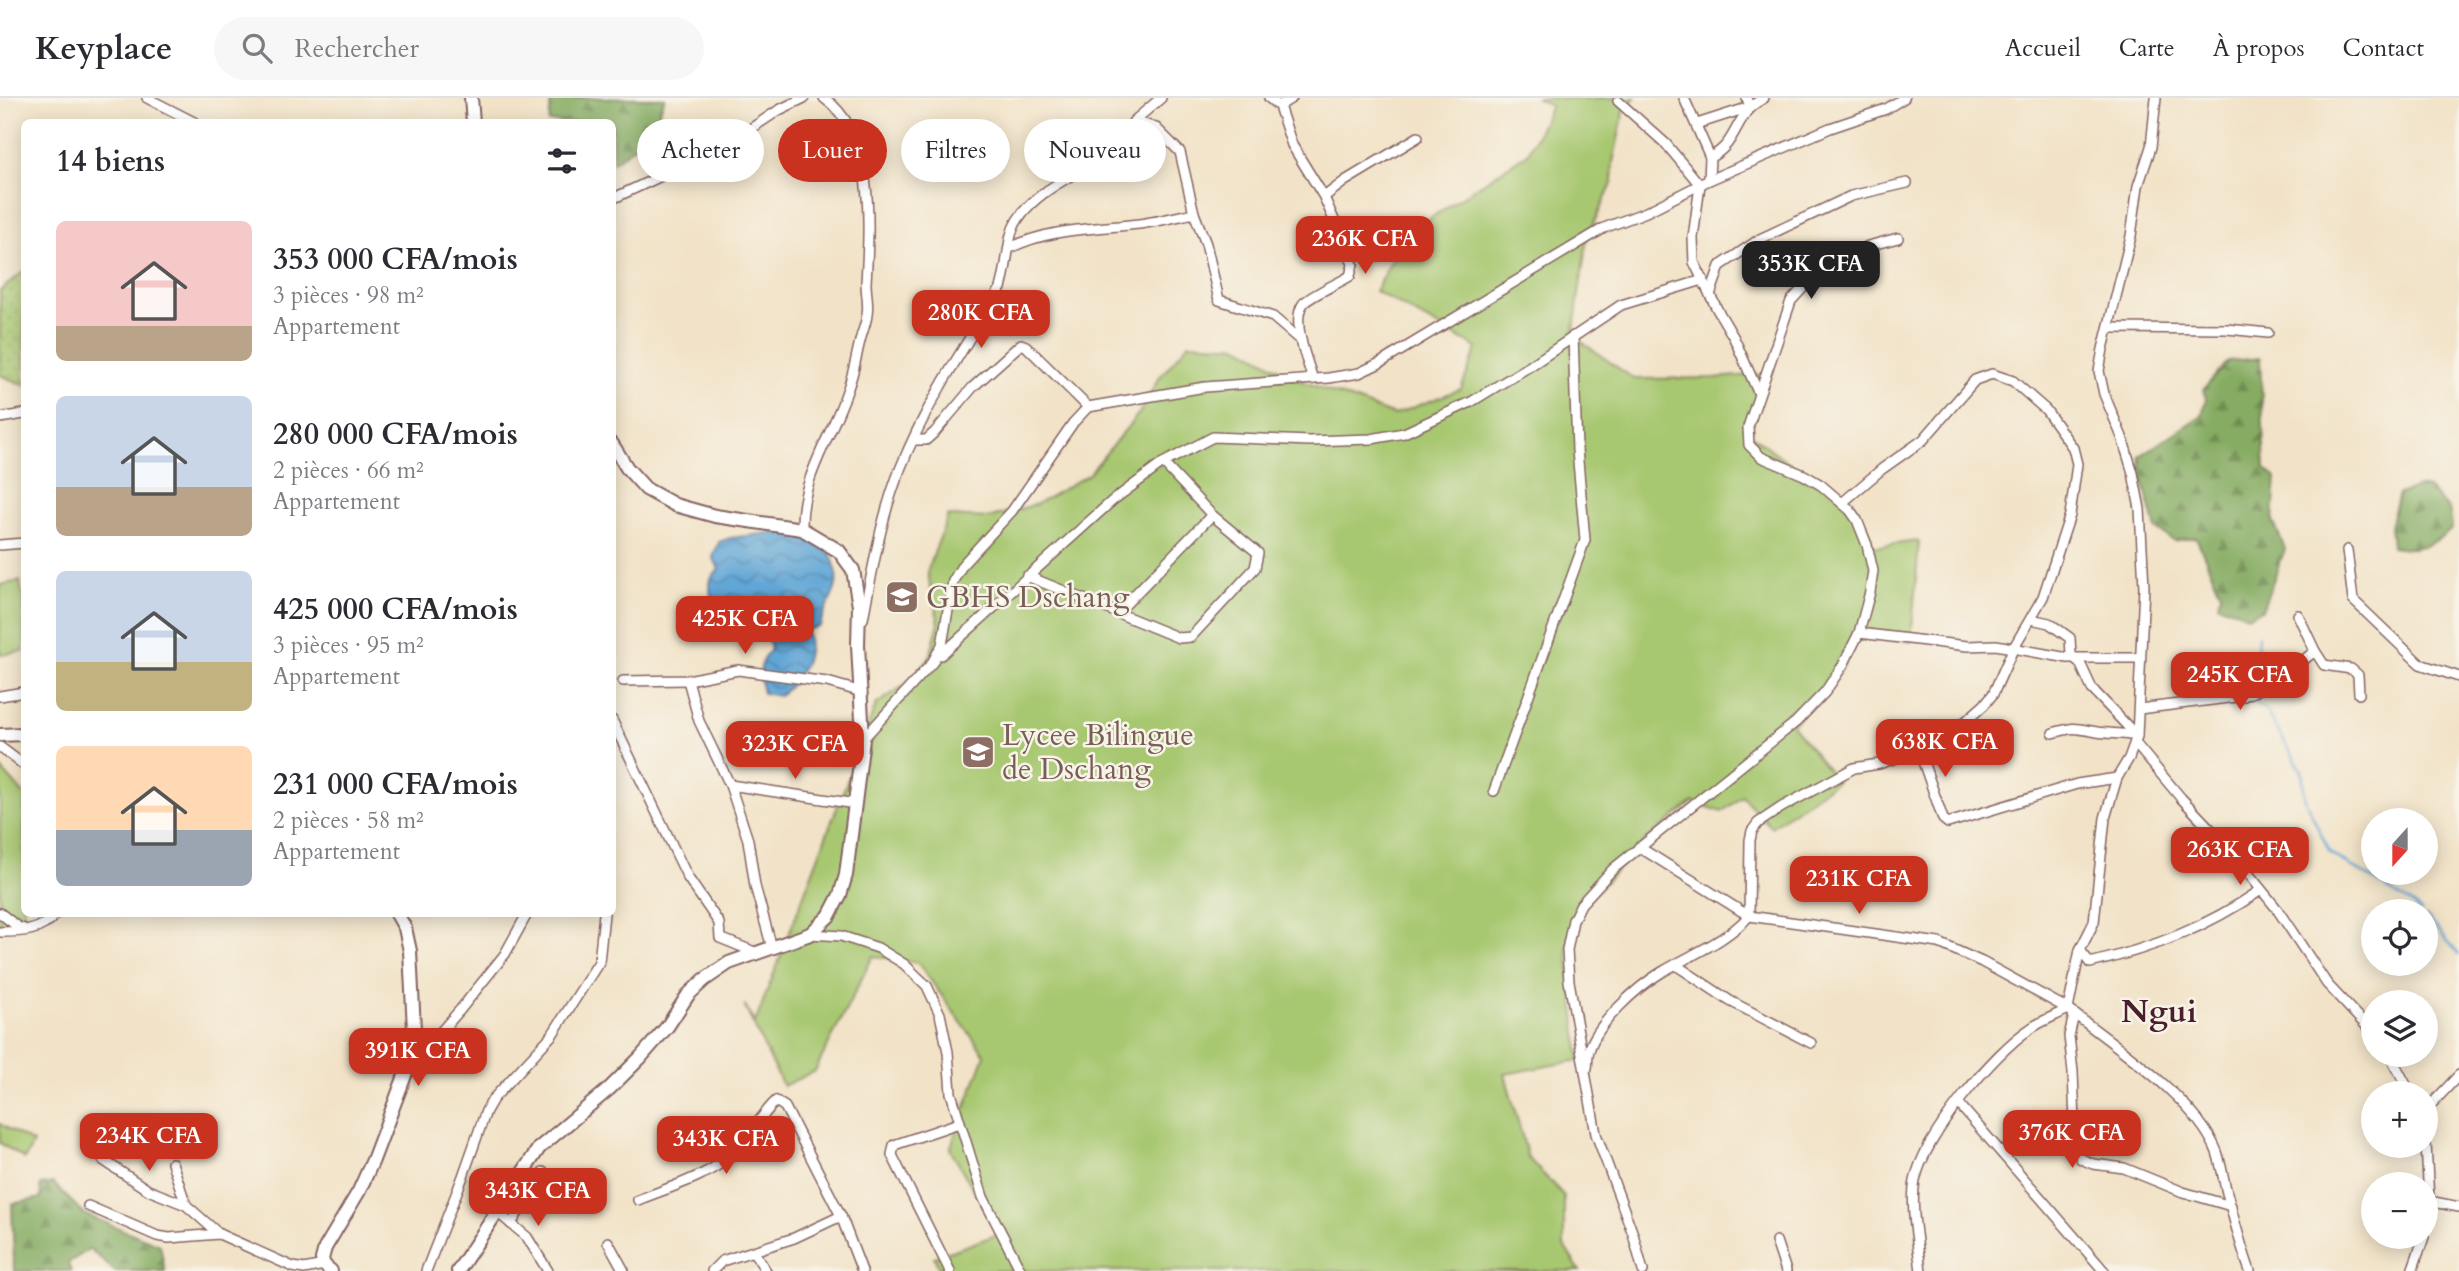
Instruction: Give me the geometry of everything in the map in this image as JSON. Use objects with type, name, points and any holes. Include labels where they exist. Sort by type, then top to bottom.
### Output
[{"type":"street","points":[[147,98],[188,119]]},
{"type":"street","points":[[471,98],[473,119]]},
{"type":"street","points":[[616,197],[723,147],[779,110],[804,98]]},
{"type":"street","points":[[802,528],[801,508],[807,487],[847,391],[867,314],[869,211],[860,153],[848,124],[837,107],[824,98]]},
{"type":"street","points":[[1136,119],[1161,98]]},
{"type":"street","points":[[1269,98],[1279,106],[1292,145],[1324,197],[1353,264],[1350,276],[1303,303],[1299,315],[1301,341],[1313,379]]},
{"type":"street","points":[[1279,106],[1292,98]]},
{"type":"street","points":[[1684,98],[1710,156],[1693,238],[1694,262],[1734,338],[1758,392]]},
{"type":"street","points":[[1697,124],[1764,98]]},
{"type":"street","points":[[932,663],[942,645],[953,582],[963,564],[1012,511],[1073,422],[1088,407],[1205,387],[1359,373],[1604,228],[1646,212],[1705,182],[1830,128],[1886,109],[1904,98]]},
{"type":"street","points":[[2156,98],[2151,147],[2136,197],[2131,236],[2099,372],[2104,394],[2126,449],[2140,509],[2144,587],[2135,743],[2222,841],[2302,944],[2327,984],[2361,1020]]},
{"type":"street","points":[[1618,101],[1705,182]]},
{"type":"street","points":[[1710,156],[1720,153],[1732,139],[1749,103]]},
{"type":"street","points":[[1324,197],[1345,181],[1418,137]]},
{"type":"street","points":[[1166,138],[1180,152],[1219,300],[1273,317],[1301,341]]},
{"type":"street","points":[[858,645],[884,514],[901,467],[940,389],[1000,288],[1017,218],[1026,208],[1063,182]]},
{"type":"street","points":[[1710,295],[1720,265],[1760,239],[1851,196],[1907,183]]},
{"type":"street","points":[[1010,248],[1024,241],[1065,230],[1143,224],[1194,213]]},
{"type":"street","points":[[1643,1271],[1633,1234],[1596,1134],[1569,981],[1567,950],[1573,920],[1581,904],[1613,869],[1796,722],[1825,692],[1843,665],[1859,633],[1873,571],[1857,520],[1821,485],[1761,457],[1749,445],[1748,427],[1791,301],[1815,275],[1868,246],[1898,238]]},
{"type":"street","points":[[863,739],[932,663],[1112,501],[1163,463],[1213,437],[1309,441],[1371,439],[1404,433],[1471,402],[1621,305],[1703,280]]},
{"type":"street","points":[[2109,328],[2227,329],[2268,333]]},
{"type":"street","points":[[1494,791],[1585,540],[1577,450],[1573,336]]},
{"type":"street","points":[[914,440],[926,440],[935,432],[973,387],[1021,344],[1088,407]]},
{"type":"street","points":[[1587,1080],[1588,1052],[1599,1030],[1624,1003],[1659,974],[1720,941],[1749,916],[1750,840],[1758,823],[1854,768],[1879,764],[1949,736],[1993,694],[2014,647],[2043,597],[2070,515],[2077,464],[2073,448],[2046,410],[2013,381],[1992,374],[1975,380],[1923,440],[1842,503]]},
{"type":"street","points":[[0,418],[21,414]]},
{"type":"street","points":[[616,450],[627,468],[646,489],[675,505],[715,516],[802,528],[839,551],[853,570],[859,606],[858,645],[863,739],[856,804],[846,875],[840,895],[828,916],[810,934]]},
{"type":"street","points":[[1027,576],[1179,638],[1191,637],[1255,568],[1258,553],[1212,515],[1163,463]]},
{"type":"street","points":[[1117,613],[1212,515]]},
{"type":"street","points":[[0,545],[21,543]]},
{"type":"street","points":[[2347,550],[2353,600],[2420,664],[2459,677]]},
{"type":"street","points":[[2298,615],[2315,651],[2325,665],[2351,669],[2358,675],[2359,694]]},
{"type":"street","points":[[2031,619],[2049,623],[2070,638],[2071,655],[2076,658],[2092,688],[2137,736]]},
{"type":"street","points":[[1859,633],[1966,646],[2014,647],[2076,658],[2140,658]]},
{"type":"street","points":[[2139,709],[2244,696],[2276,682],[2315,651]]},
{"type":"street","points":[[623,681],[688,680],[738,670],[827,682],[862,692]]},
{"type":"street","points":[[688,680],[699,722],[730,785],[748,840],[755,886],[772,948]]},
{"type":"street","points":[[0,696],[21,692]]},
{"type":"street","points":[[2053,733],[2071,727],[2082,727],[2098,732],[2110,731],[2137,736]]},
{"type":"street","points":[[616,728],[688,878],[719,923],[720,938],[759,953]]},
{"type":"street","points":[[0,736],[21,734]]},
{"type":"street","points":[[2137,736],[2129,758],[2117,778],[2105,818],[2094,922],[2080,950],[2069,1036],[2076,1148],[2081,1159],[2093,1164],[2124,1168],[2183,1192],[2231,1206]]},
{"type":"street","points":[[0,747],[21,763]]},
{"type":"street","points":[[1919,750],[1943,819],[1948,823],[2077,784],[2117,778]]},
{"type":"street","points":[[730,785],[856,804]]},
{"type":"street","points":[[1639,847],[1749,916],[1939,943],[1982,962],[2071,1012],[2143,1069],[2193,1115],[2217,1153],[2250,1271]]},
{"type":"street","points":[[2080,950],[2090,963],[2121,956],[2192,931],[2261,890]]},
{"type":"street","points":[[0,913],[18,927],[32,931]]},
{"type":"street","points":[[0,932],[32,931],[54,917]]},
{"type":"street","points":[[103,1160],[149,1191],[186,1206],[219,1234],[292,1267],[327,1268],[322,1259],[325,1248],[359,1191],[415,1049],[410,951],[405,928],[399,917]]},
{"type":"street","points":[[415,1049],[430,1044],[460,1010],[505,954],[525,917]]},
{"type":"street","points":[[426,1271],[485,1111],[552,1035],[599,961],[604,917]]},
{"type":"street","points":[[458,1271],[539,1148],[609,1089],[640,1058],[667,1027],[688,995],[729,963],[810,934],[841,936],[878,948],[904,964],[927,986],[940,1014],[948,1052],[951,1093],[959,1123],[984,1197],[1021,1271]]},
{"type":"street","points":[[1675,965],[1730,1001],[1811,1043]]},
{"type":"street","points":[[1921,1271],[1915,1182],[1922,1159],[1958,1103],[1992,1064],[2029,1030],[2071,1012]]},
{"type":"street","points":[[2438,1097],[2459,1075]]},
{"type":"street","points":[[638,1200],[705,1172],[733,1154],[776,1101],[785,1107],[841,1216],[862,1271]]},
{"type":"street","points":[[1958,1103],[2104,1271]]},
{"type":"street","points":[[950,1271],[891,1150],[894,1145],[959,1123]]},
{"type":"street","points":[[172,1163],[186,1206]]},
{"type":"street","points":[[511,1224],[543,1171]]},
{"type":"street","points":[[2438,1202],[2459,1207]]},
{"type":"street","points":[[88,1206],[157,1236],[169,1238],[219,1234]]},
{"type":"street","points":[[497,1212],[527,1237],[548,1271]]},
{"type":"street","points":[[712,1271],[722,1261],[794,1238],[841,1216]]},
{"type":"street","points":[[1776,1241],[1786,1271]]},
{"type":"street","points":[[608,1242],[624,1271]]},
{"type":"street","points":[[2412,1271],[2420,1249]]},
{"type":"street","points":[[754,1252],[766,1271]]},
{"type":"green space","points":[[551,98],[665,98],[657,119],[637,119],[637,144],[616,161],[616,119],[549,119]]},
{"type":"green space","points":[[1536,98],[1635,98],[1625,107],[1613,162],[1612,184],[1587,238],[1573,336],[1634,379],[1765,374],[1750,434],[1792,465],[1848,497],[1869,533],[1873,547],[1919,541],[1911,642],[1861,631],[1840,671],[1792,725],[1837,781],[1771,827],[1742,796],[1722,812],[1693,802],[1646,840],[1580,908],[1567,947],[1580,1060],[1505,1074],[1528,1158],[1564,1196],[1564,1246],[1580,1271],[940,1271],[934,1257],[999,1234],[950,1149],[985,1055],[918,963],[873,956],[815,1071],[783,1086],[744,1005],[755,1023],[876,705],[909,682],[929,659],[939,623],[927,572],[948,516],[988,518],[1037,504],[1089,474],[1140,412],[1159,378],[1189,343],[1239,346],[1299,380],[1394,415],[1461,389],[1477,348],[1375,291],[1397,250],[1432,217],[1528,153],[1551,106]]},
{"type":"green space","points":[[21,274],[21,384],[0,375],[0,291]]},
{"type":"green space","points":[[2260,358],[2265,469],[2276,478],[2273,521],[2285,549],[2262,610],[2248,616],[2218,604],[2221,594],[2196,537],[2174,541],[2156,529],[2143,481],[2140,456],[2202,415],[2206,399],[2203,390],[2228,361]]},
{"type":"green space","points":[[2418,487],[2428,489],[2449,509],[2452,529],[2425,545],[2392,547],[2390,525],[2399,494]]},
{"type":"green space","points":[[20,581],[21,652],[0,655],[0,585]]},
{"type":"green space","points":[[0,768],[21,791],[21,917],[42,917],[38,920],[0,924]]},
{"type":"green space","points":[[0,1124],[33,1143],[25,1159],[0,1143]]},
{"type":"green space","points":[[53,1183],[84,1214],[160,1245],[165,1271],[114,1271],[90,1249],[68,1263],[71,1271],[14,1271],[12,1204],[41,1198],[40,1185]]},
{"type":"water","points":[[786,531],[823,543],[835,566],[836,585],[820,626],[806,630],[807,658],[799,675],[779,696],[763,693],[761,665],[771,645],[764,636],[763,619],[728,615],[711,598],[710,586],[711,579],[719,569],[713,557],[719,542],[730,538]]},
{"type":"waterway","points":[[2256,687],[2258,635]]},
{"type":"waterway","points":[[2256,693],[2257,704],[2265,709],[2302,771],[2305,800],[2330,853],[2404,899]]},
{"type":"waterway","points":[[2438,930],[2459,954]]},
{"type":"place","name":"GBHS Dschang","points":[[902,597]]},
{"type":"place","name":"Lycee Bilingue de Dschang","points":[[978,752]]},
{"type":"district","name":"Ngui","points":[[2159,1011]]}]
